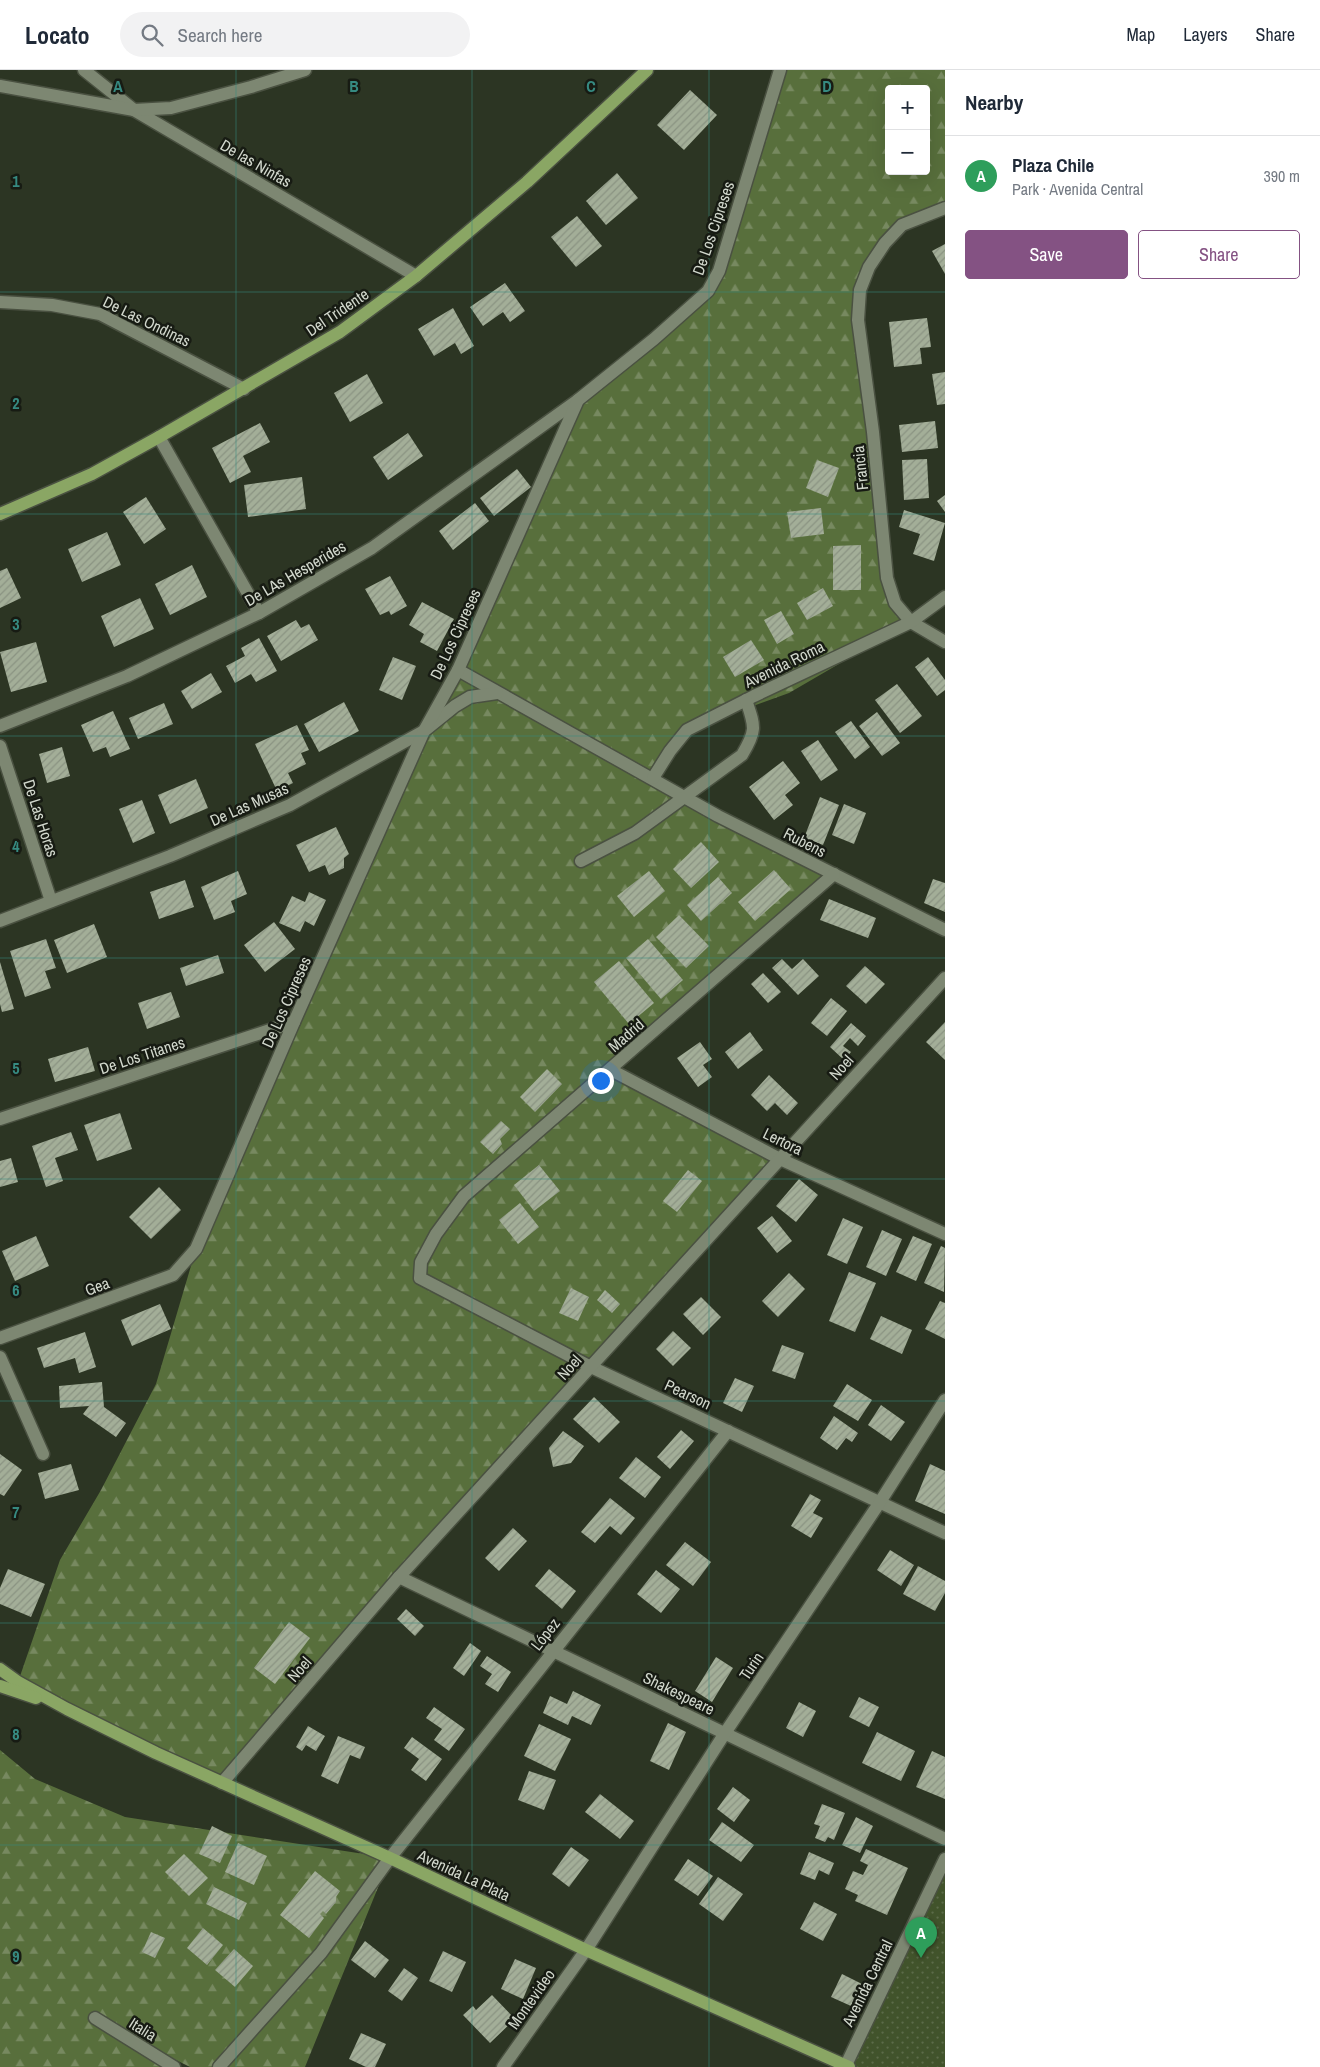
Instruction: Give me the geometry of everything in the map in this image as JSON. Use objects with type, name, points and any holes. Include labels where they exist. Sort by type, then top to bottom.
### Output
[{"type":"main road","name":"Del Tridente","points":[[0,514],[92,474],[340,332],[416,276],[526,182],[647,70]]},
{"type":"main road","points":[[0,1669],[18,1682],[67,1708]]},
{"type":"main road","points":[[0,1686],[67,1708]]},
{"type":"main road","name":"Avenida La Plata","points":[[67,1708],[222,1783],[390,1858],[586,1950],[847,2066]]},
{"type":"street","name":"De las Ninfas","points":[[84,70],[134,110],[416,276]]},
{"type":"street","points":[[0,86],[134,110],[171,108],[251,87],[305,70]]},
{"type":"street","name":"De Los Cipreses","points":[[196,1249],[294,1022],[424,731],[458,670],[578,400],[654,339],[708,291],[719,271],[780,70]]},
{"type":"street","name":"Francia","points":[[945,208],[902,225],[885,243],[869,268],[860,290],[858,320],[873,432],[887,578],[895,603],[911,622],[945,642]]},
{"type":"street","name":"De Las Ondinas","points":[[0,302],[52,305],[100,314],[244,388]]},
{"type":"street","name":"De LAs Hesperides","points":[[0,726],[126,676],[259,613],[372,548],[578,400]]},
{"type":"street","points":[[159,437],[259,613]]},
{"type":"street","name":"Avenida Roma","points":[[653,778],[670,751],[687,730],[911,622],[945,597]]},
{"type":"street","name":"Rubens","points":[[458,670],[718,816],[945,930]]},
{"type":"street","name":"De Las Musas","points":[[0,921],[170,856],[290,806],[424,731],[455,706],[470,697],[498,692]]},
{"type":"street","points":[[581,861],[635,834],[742,755],[752,739],[754,724],[746,700]]},
{"type":"street","name":"De Las Horas","points":[[0,746],[51,901]]},
{"type":"street","name":"Madrid","points":[[420,1278],[421,1262],[436,1234],[464,1196],[834,874]]},
{"type":"street","name":"Noel","points":[[222,1783],[400,1577],[945,978]]},
{"type":"street","name":"De Los Titanes","points":[[0,1119],[294,1022]]},
{"type":"street","name":"Lertora","points":[[611,1070],[780,1158],[945,1234]]},
{"type":"street","name":"Gea","points":[[0,1338],[172,1275],[196,1249]]},
{"type":"street","name":"Pearson","points":[[420,1278],[591,1367],[945,1533]]},
{"type":"street","points":[[0,1357],[43,1454]]},
{"type":"street","name":"Turin","points":[[586,1950],[725,1734],[880,1502],[945,1400]]},
{"type":"street","name":"López","points":[[219,2067],[321,1953],[390,1858],[552,1650],[728,1431]]},
{"type":"street","name":"Shakespeare","points":[[400,1577],[945,1839]]},
{"type":"street","name":"Avenida Central","points":[[847,2066],[945,1859]]},
{"type":"street","name":"Montevideo","points":[[503,2067],[586,1950]]},
{"type":"street","name":"Italia","points":[[95,2018],[174,2067]]},
{"type":"green space","points":[[780,70],[945,70],[945,208],[902,225],[860,290],[887,578],[911,622],[789,693],[687,730],[653,778],[834,874],[611,1070],[780,1159],[222,1783],[18,1682],[60,1560],[101,1490],[156,1384],[196,1249],[578,400],[708,291]]},
{"type":"green space","points":[[0,1750],[35,1779],[125,1817],[390,1858],[305,2067],[190,2067],[176,2060],[172,2067],[0,2067]]},
{"type":"green space","points":[[945,1850],[945,2067],[845,2067],[846,2066]]},
{"type":"building","points":[[690,90],[717,115],[684,150],[657,125]]},
{"type":"building","points":[[617,173],[638,198],[606,225],[586,201]]},
{"type":"building","points":[[577,216],[602,246],[576,267],[551,237]]},
{"type":"building","points":[[945,244],[945,274],[932,251]]},
{"type":"building","points":[[505,283],[525,311],[510,322],[503,312],[483,326],[470,307]]},
{"type":"building","points":[[453,308],[474,346],[461,354],[455,343],[434,356],[418,329]]},
{"type":"building","points":[[927,318],[931,347],[920,348],[922,364],[894,367],[889,322]]},
{"type":"building","points":[[945,372],[945,404],[937,405],[932,374]]},
{"type":"building","points":[[367,374],[383,403],[350,422],[334,393]]},
{"type":"building","points":[[935,421],[938,448],[902,452],[899,425]]},
{"type":"building","points":[[260,423],[270,442],[243,456],[251,472],[230,483],[212,448]]},
{"type":"building","points":[[408,433],[423,456],[388,480],[373,457]]},
{"type":"building","points":[[927,459],[929,498],[904,500],[902,460]]},
{"type":"building","points":[[817,460],[839,468],[828,497],[806,488]]},
{"type":"building","points":[[517,469],[531,487],[494,516],[480,498]]},
{"type":"building","points":[[302,477],[306,509],[248,517],[244,485]]},
{"type":"building","points":[[945,495],[945,512],[937,501]]},
{"type":"building","points":[[146,497],[166,529],[144,544],[123,512]]},
{"type":"building","points":[[475,503],[489,521],[453,550],[439,531]]},
{"type":"building","points":[[821,508],[824,534],[791,538],[787,512]]},
{"type":"building","points":[[904,510],[945,523],[934,561],[913,554],[920,534],[899,527]]},
{"type":"building","points":[[107,532],[121,565],[82,582],[68,549]]},
{"type":"building","points":[[861,545],[861,590],[833,590],[833,546]]},
{"type":"building","points":[[192,565],[207,597],[170,615],[155,584]]},
{"type":"building","points":[[7,568],[21,598],[0,608],[0,571]]},
{"type":"building","points":[[390,576],[407,606],[391,615],[389,611],[380,615],[365,589]]},
{"type":"building","points":[[823,588],[833,606],[807,620],[797,603]]},
{"type":"building","points":[[140,598],[154,629],[114,647],[101,616]]},
{"type":"building","points":[[422,602],[454,619],[437,651],[420,642],[424,634],[409,625]]},
{"type":"building","points":[[781,611],[794,634],[777,644],[764,620]]},
{"type":"building","points":[[296,620],[301,628],[309,624],[318,640],[281,661],[267,636]]},
{"type":"building","points":[[259,638],[277,671],[256,682],[251,674],[235,683],[226,666],[245,656],[241,648]]},
{"type":"building","points":[[751,640],[764,660],[735,677],[723,657]]},
{"type":"building","points":[[36,642],[47,682],[11,692],[0,652]]},
{"type":"building","points":[[393,657],[416,666],[402,700],[379,690]]},
{"type":"building","points":[[928,657],[945,680],[945,690],[937,696],[915,667]]},
{"type":"building","points":[[211,673],[222,692],[192,709],[181,691]]},
{"type":"building","points":[[897,684],[922,716],[900,733],[875,700]]},
{"type":"building","points":[[344,702],[359,731],[319,752],[304,724]]},
{"type":"building","points":[[164,703],[173,724],[138,739],[129,718]]},
{"type":"building","points":[[113,711],[130,749],[110,757],[106,747],[93,752],[81,725]]},
{"type":"building","points":[[877,712],[900,743],[882,756],[859,726]]},
{"type":"building","points":[[851,721],[870,747],[855,759],[835,732]]},
{"type":"building","points":[[297,725],[309,750],[301,753],[306,764],[288,773],[293,783],[277,791],[255,744]]},
{"type":"building","points":[[818,740],[838,770],[821,781],[801,751]]},
{"type":"building","points":[[62,747],[70,776],[47,783],[39,754]]},
{"type":"building","points":[[783,761],[800,783],[785,795],[793,805],[774,820],[749,787]]},
{"type":"building","points":[[196,779],[208,808],[170,824],[158,795]]},
{"type":"building","points":[[820,797],[839,805],[823,845],[804,838]]},
{"type":"building","points":[[142,800],[155,833],[133,843],[119,809]]},
{"type":"building","points":[[844,804],[866,813],[854,844],[832,835]]},
{"type":"building","points":[[336,827],[349,854],[344,858],[344,868],[329,875],[325,865],[309,872],[296,845]]},
{"type":"building","points":[[701,842],[719,862],[691,888],[673,869]]},
{"type":"building","points":[[774,870],[791,889],[755,921],[738,902]]},
{"type":"building","points":[[238,871],[247,894],[231,901],[235,912],[214,920],[201,887]]},
{"type":"building","points":[[649,871],[665,891],[634,917],[617,896]]},
{"type":"building","points":[[718,877],[732,893],[701,921],[687,905]]},
{"type":"building","points":[[933,879],[945,883],[945,912],[924,903]]},
{"type":"building","points":[[185,880],[194,907],[159,919],[150,892]]},
{"type":"building","points":[[309,892],[326,900],[314,926],[305,921],[300,932],[279,923],[292,896],[305,902]]},
{"type":"building","points":[[829,899],[876,918],[868,938],[820,920]]},
{"type":"building","points":[[679,915],[709,946],[686,968],[656,937]]},
{"type":"building","points":[[274,922],[295,949],[265,972],[244,945]]},
{"type":"building","points":[[94,924],[107,957],[67,973],[54,940]]},
{"type":"building","points":[[46,939],[56,968],[45,971],[51,988],[25,997],[10,951]]},
{"type":"building","points":[[648,939],[683,980],[661,999],[626,958]]},
{"type":"building","points":[[218,955],[224,973],[186,986],[180,968]]},
{"type":"building","points":[[782,959],[792,969],[803,959],[819,976],[798,995],[772,968]]},
{"type":"building","points":[[619,961],[654,1003],[629,1024],[594,982]]},
{"type":"building","points":[[0,962],[14,1009],[2,1012],[0,1004]]},
{"type":"building","points":[[865,966],[885,984],[866,1004],[846,986]]},
{"type":"building","points":[[763,973],[781,992],[768,1003],[751,984]]},
{"type":"building","points":[[171,992],[180,1017],[147,1029],[138,1003]]},
{"type":"building","points":[[831,998],[847,1011],[827,1036],[811,1023]]},
{"type":"building","points":[[945,1022],[945,1060],[926,1042]]},
{"type":"building","points":[[851,1023],[866,1036],[858,1046],[850,1038],[843,1046],[851,1052],[844,1060],[830,1047]]},
{"type":"building","points":[[750,1032],[763,1050],[738,1069],[725,1052]]},
{"type":"building","points":[[700,1042],[712,1059],[703,1065],[712,1077],[698,1087],[677,1058]]},
{"type":"building","points":[[88,1047],[95,1071],[55,1082],[48,1059]]},
{"type":"building","points":[[547,1069],[562,1084],[535,1112],[520,1097]]},
{"type":"building","points":[[769,1075],[798,1103],[787,1115],[775,1103],[767,1111],[751,1095]]},
{"type":"building","points":[[120,1113],[132,1149],[97,1161],[84,1125]]},
{"type":"building","points":[[501,1121],[510,1129],[500,1139],[502,1144],[493,1154],[480,1142]]},
{"type":"building","points":[[71,1132],[78,1150],[55,1158],[63,1181],[46,1187],[32,1146]]},
{"type":"building","points":[[11,1158],[18,1182],[0,1187],[0,1161]]},
{"type":"building","points":[[539,1165],[560,1191],[534,1211],[514,1185]]},
{"type":"building","points":[[688,1170],[702,1181],[677,1212],[663,1201]]},
{"type":"building","points":[[799,1179],[818,1195],[796,1222],[776,1206]]},
{"type":"building","points":[[159,1187],[181,1210],[151,1239],[129,1217]]},
{"type":"building","points":[[520,1203],[539,1227],[518,1244],[499,1220]]},
{"type":"building","points":[[772,1216],[792,1241],[777,1253],[757,1228]]},
{"type":"building","points":[[843,1218],[863,1227],[847,1264],[827,1255]]},
{"type":"building","points":[[882,1230],[902,1239],[886,1276],[866,1267]]},
{"type":"building","points":[[36,1236],[49,1266],[15,1281],[2,1251]]},
{"type":"building","points":[[913,1236],[932,1244],[916,1281],[896,1272]]},
{"type":"building","points":[[941,1246],[945,1248],[944,1292],[924,1283]]},
{"type":"building","points":[[849,1272],[876,1283],[855,1332],[829,1321]]},
{"type":"building","points":[[789,1273],[805,1289],[778,1317],[762,1301]]},
{"type":"building","points":[[571,1288],[589,1297],[578,1321],[559,1313]]},
{"type":"building","points":[[605,1290],[620,1304],[612,1313],[597,1300]]},
{"type":"building","points":[[701,1297],[721,1317],[703,1335],[683,1314]]},
{"type":"building","points":[[940,1301],[945,1303],[945,1339],[925,1329]]},
{"type":"building","points":[[160,1304],[171,1329],[132,1346],[121,1320]]},
{"type":"building","points":[[881,1316],[912,1330],[902,1354],[870,1339]]},
{"type":"building","points":[[673,1331],[691,1348],[673,1366],[656,1349]]},
{"type":"building","points":[[85,1332],[96,1367],[79,1373],[75,1358],[44,1368],[37,1348]]},
{"type":"building","points":[[782,1345],[804,1353],[795,1379],[772,1371]]},
{"type":"building","points":[[735,1378],[754,1386],[742,1412],[723,1403]]},
{"type":"building","points":[[102,1382],[104,1407],[126,1423],[116,1437],[83,1414],[89,1406],[60,1408],[59,1386]]},
{"type":"building","points":[[847,1384],[872,1400],[858,1421],[833,1406]]},
{"type":"building","points":[[594,1397],[620,1422],[599,1443],[573,1419]]},
{"type":"building","points":[[881,1405],[905,1422],[891,1441],[868,1425]]},
{"type":"building","points":[[834,1416],[858,1433],[852,1442],[846,1438],[837,1450],[820,1438]]},
{"type":"building","points":[[681,1430],[694,1441],[670,1469],[657,1457]]},
{"type":"building","points":[[563,1431],[584,1446],[571,1463],[553,1467],[549,1448]]},
{"type":"building","points":[[0,1454],[22,1470],[4,1496],[0,1494]]},
{"type":"building","points":[[636,1457],[661,1477],[645,1498],[619,1478]]},
{"type":"building","points":[[71,1464],[79,1490],[45,1499],[38,1473]]},
{"type":"building","points":[[930,1464],[945,1471],[945,1514],[915,1501]]},
{"type":"building","points":[[810,1494],[821,1500],[813,1513],[823,1518],[811,1538],[791,1526]]},
{"type":"building","points":[[610,1498],[635,1518],[621,1535],[610,1526],[595,1543],[581,1532]]},
{"type":"building","points":[[513,1528],[527,1541],[499,1571],[485,1558]]},
{"type":"building","points":[[685,1542],[711,1562],[693,1586],[666,1565]]},
{"type":"building","points":[[890,1550],[914,1565],[901,1586],[877,1570]]},
{"type":"building","points":[[918,1566],[945,1581],[945,1593],[935,1611],[903,1594]]},
{"type":"building","points":[[8,1569],[45,1584],[31,1617],[0,1604],[0,1588]]},
{"type":"building","points":[[549,1569],[576,1591],[562,1609],[535,1586]]},
{"type":"building","points":[[656,1570],[680,1589],[661,1613],[637,1594]]},
{"type":"building","points":[[406,1609],[424,1626],[415,1636],[397,1619]]},
{"type":"building","points":[[289,1622],[310,1638],[275,1684],[254,1668]]},
{"type":"building","points":[[470,1643],[481,1651],[464,1676],[453,1668]]},
{"type":"building","points":[[487,1656],[511,1672],[498,1692],[485,1684],[492,1674],[480,1666]]},
{"type":"building","points":[[716,1657],[733,1668],[712,1702],[695,1691]]},
{"type":"building","points":[[573,1691],[601,1705],[591,1725],[572,1716],[568,1725],[543,1713],[550,1696],[567,1704]]},
{"type":"building","points":[[859,1697],[879,1707],[869,1727],[849,1717]]},
{"type":"building","points":[[799,1702],[816,1711],[803,1737],[786,1728]]},
{"type":"building","points":[[434,1707],[465,1729],[449,1751],[434,1740],[442,1729],[426,1718]]},
{"type":"building","points":[[668,1723],[686,1732],[669,1770],[650,1761]]},
{"type":"building","points":[[539,1724],[571,1739],[555,1771],[524,1756]]},
{"type":"building","points":[[308,1726],[325,1736],[316,1751],[306,1745],[302,1751],[296,1747]]},
{"type":"building","points":[[877,1732],[915,1751],[901,1781],[862,1763]]},
{"type":"building","points":[[338,1736],[365,1747],[360,1759],[350,1755],[338,1784],[321,1776]]},
{"type":"building","points":[[412,1737],[442,1759],[426,1781],[411,1770],[419,1759],[404,1748]]},
{"type":"building","points":[[932,1751],[945,1757],[945,1799],[916,1787]]},
{"type":"building","points":[[529,1771],[556,1780],[544,1810],[518,1800]]},
{"type":"building","points":[[733,1787],[750,1800],[734,1822],[717,1809]]},
{"type":"building","points":[[600,1794],[634,1821],[620,1839],[585,1812]]},
{"type":"building","points":[[822,1804],[845,1813],[834,1840],[828,1837],[825,1842],[815,1838],[820,1826],[814,1824]]},
{"type":"building","points":[[856,1817],[873,1826],[860,1853],[842,1845]]},
{"type":"building","points":[[722,1822],[754,1845],[741,1862],[709,1840]]},
{"type":"building","points":[[212,1826],[232,1836],[220,1863],[199,1854]]},
{"type":"building","points":[[238,1843],[267,1856],[254,1885],[225,1872]]},
{"type":"building","points":[[571,1847],[589,1860],[569,1887],[552,1874]]},
{"type":"building","points":[[866,1849],[908,1868],[887,1915],[855,1901],[858,1895],[845,1889],[853,1871],[863,1875],[868,1865],[860,1861]]},
{"type":"building","points":[[809,1852],[834,1863],[829,1875],[819,1870],[815,1880],[800,1874]]},
{"type":"building","points":[[184,1854],[208,1878],[189,1896],[165,1872]]},
{"type":"building","points":[[688,1859],[713,1876],[698,1896],[674,1880]]},
{"type":"building","points":[[315,1871],[340,1891],[336,1897],[336,1902],[326,1914],[323,1911],[320,1914],[324,1918],[309,1938],[280,1915]]},
{"type":"building","points":[[718,1877],[743,1894],[723,1921],[699,1904]]},
{"type":"building","points":[[214,1887],[247,1903],[239,1920],[206,1904]]},
{"type":"building","points":[[814,1902],[837,1914],[823,1941],[800,1929]]},
{"type":"building","points":[[203,1928],[223,1945],[207,1965],[187,1948]]},
{"type":"building","points":[[151,1932],[165,1938],[155,1958],[142,1952]]},
{"type":"building","points":[[365,1941],[389,1960],[375,1978],[351,1960]]},
{"type":"building","points":[[234,1949],[253,1966],[235,1987],[215,1970]]},
{"type":"building","points":[[443,1951],[466,1962],[452,1992],[429,1981]]},
{"type":"building","points":[[515,1959],[536,1968],[523,1999],[501,1989]]},
{"type":"building","points":[[404,1968],[418,1978],[402,2001],[388,1991]]},
{"type":"building","points":[[842,1974],[862,1984],[851,2006],[831,1997]]},
{"type":"building","points":[[492,1995],[515,2019],[490,2043],[463,2015],[473,2006],[476,2010]]},
{"type":"building","points":[[361,2033],[386,2044],[375,2067],[366,2067],[349,2059]]},
{"type":"place","name":"Plaza Chile","points":[[921,1958]]}]
